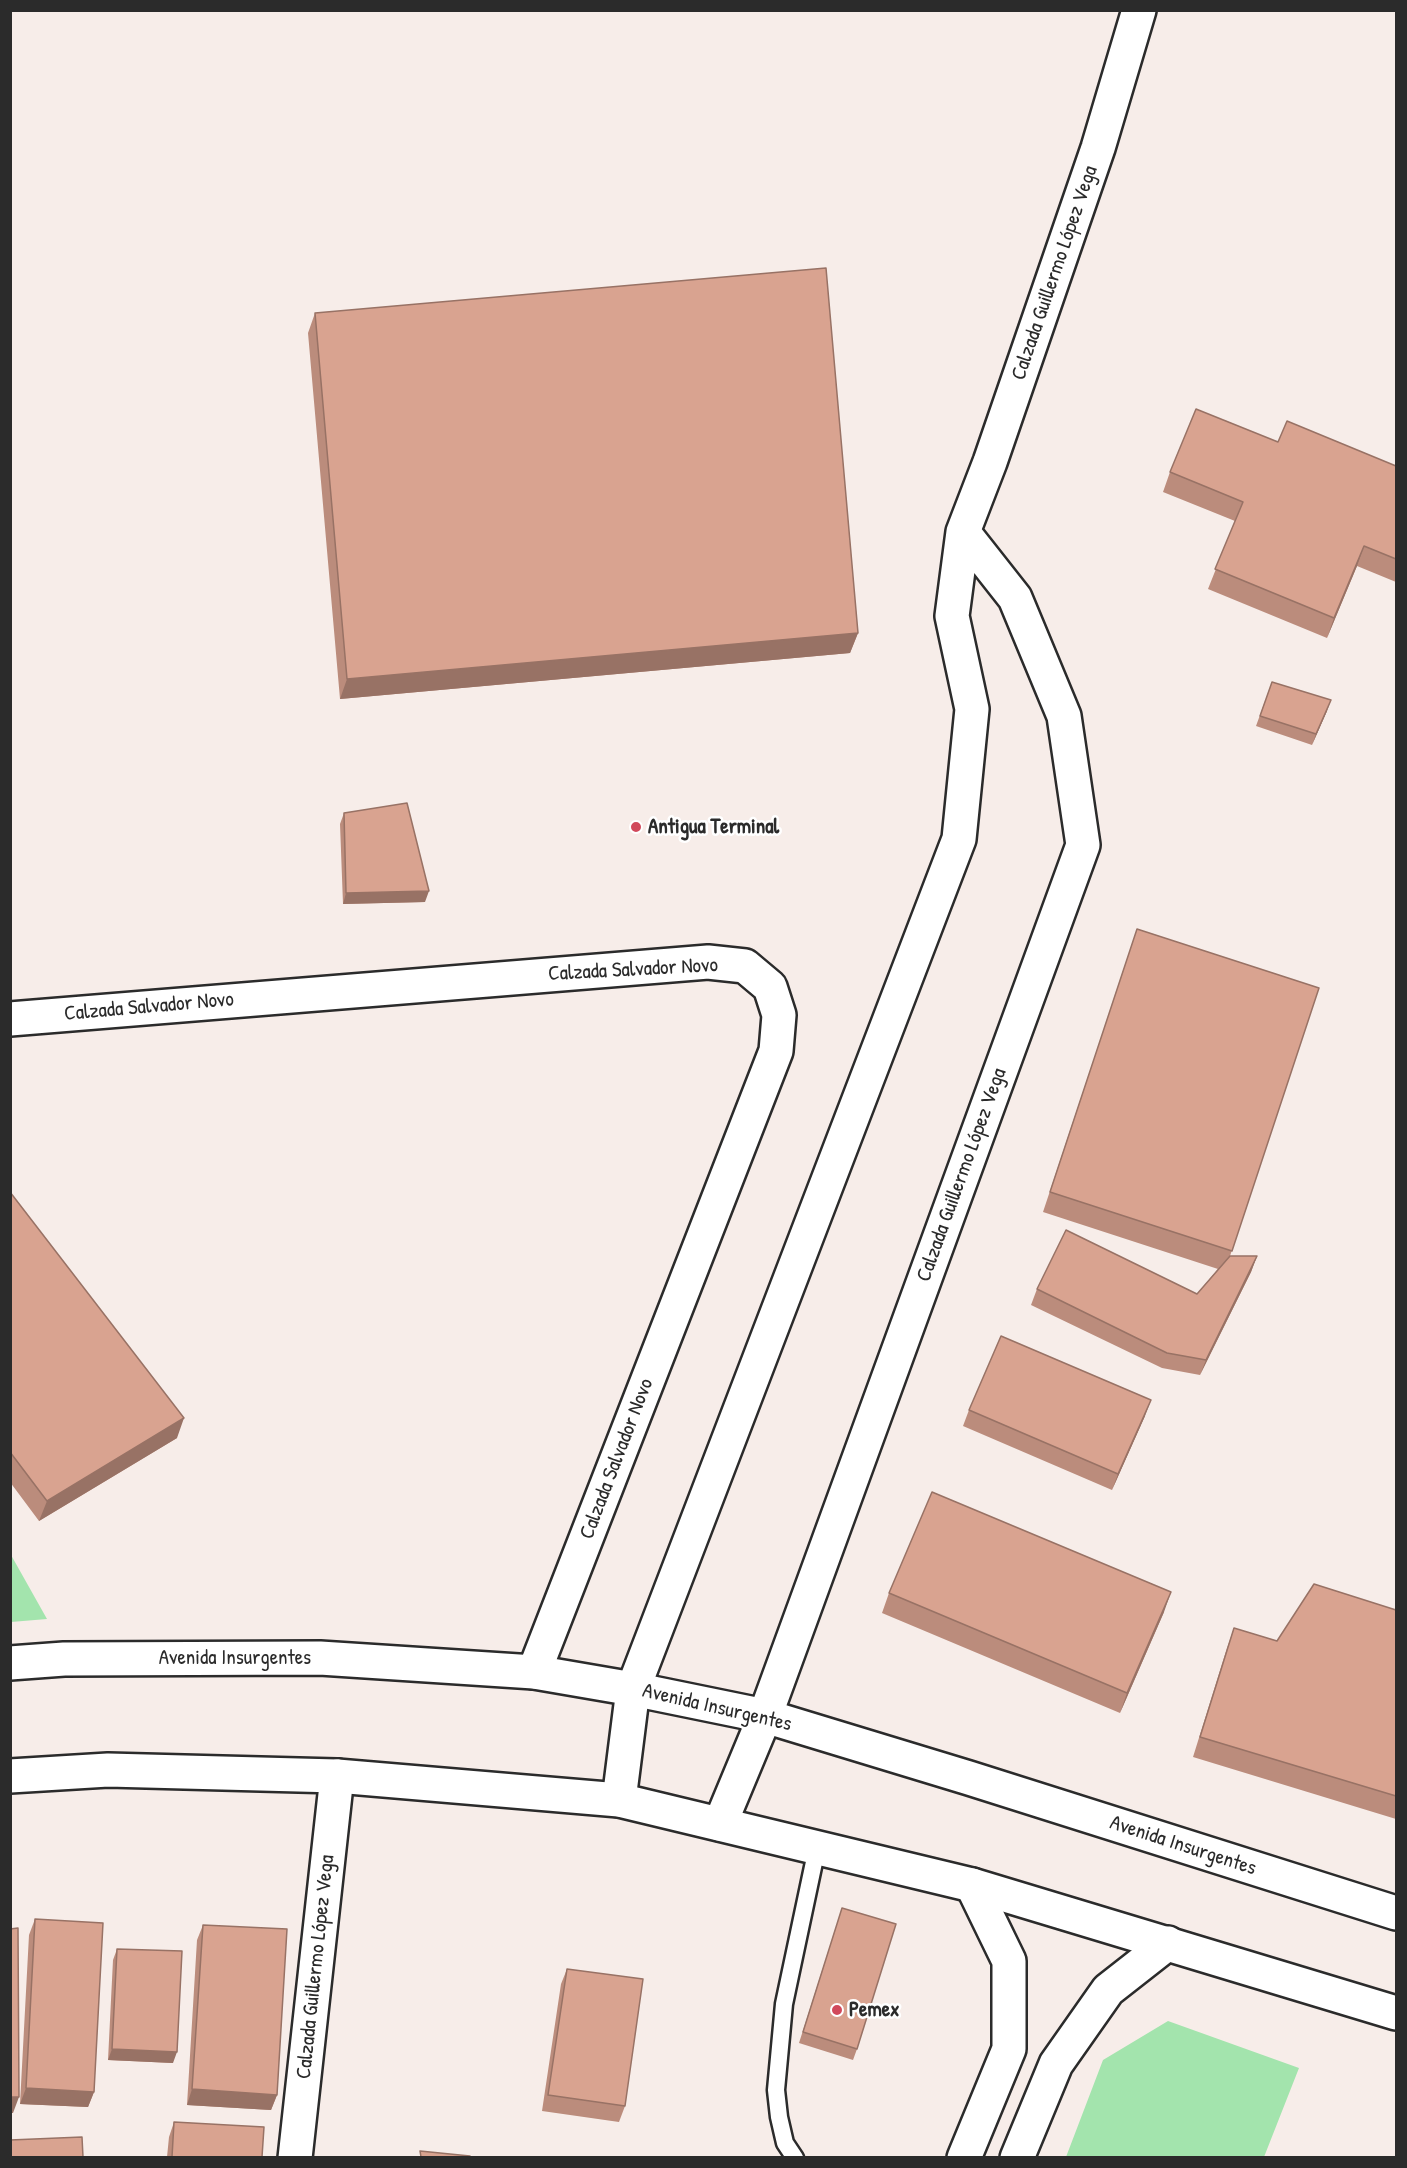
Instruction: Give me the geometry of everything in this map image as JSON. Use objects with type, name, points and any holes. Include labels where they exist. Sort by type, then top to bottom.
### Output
[{"type":"street","name":"Calzada Guillermo López Vega","points":[[619,1800],[633,1689],[959,838],[972,709],[952,616],[963,532],[990,462],[1098,148],[1138,10]]},
{"type":"street","name":"Calzada Guillermo López Vega","points":[[720,1824],[765,1716],[1083,845],[1064,716],[1016,598],[963,532]]},
{"type":"street","name":"Calzada Salvador Novo","points":[[10,1019],[708,962],[745,966],[770,987],[779,1015],[776,1051],[534,1672]]},
{"type":"street","name":"Avenida Insurgentes","points":[[10,1663],[64,1659],[320,1658],[534,1672],[633,1689],[765,1716],[1396,1913]]},
{"type":"street","points":[[10,1776],[108,1770],[338,1776],[619,1800],[972,1885],[1396,2013]]},
{"type":"street","name":"Calzada Guillermo López Vega","points":[[295,2157],[338,1776]]},
{"type":"street","points":[[964,2157],[1009,2049],[1009,1961],[972,1885]]},
{"type":"street","points":[[1017,2157],[1056,2064],[1108,1990],[1168,1943]]},
{"type":"lane","points":[[795,2157],[784,2143],[776,2090],[784,2004],[817,1848]]},
{"type":"green space","points":[[11,1555],[47,1619],[11,1622]]},
{"type":"green space","points":[[1168,2021],[1299,2068],[1264,2157],[1066,2157],[1103,2060]]},
{"type":"building","points":[[826,268],[858,633],[347,679],[315,313]]},
{"type":"building","points":[[1196,409],[1278,442],[1287,421],[1396,466],[1396,559],[1364,546],[1334,618],[1215,569],[1243,502],[1170,472]]},
{"type":"building","points":[[1272,682],[1331,700],[1316,734],[1260,716]]},
{"type":"building","points":[[407,803],[429,891],[346,893],[344,813]]},
{"type":"building","points":[[1137,929],[1319,988],[1232,1251],[1050,1192]]},
{"type":"building","points":[[10,1192],[184,1418],[47,1501],[10,1452]]},
{"type":"building","points":[[1066,1230],[1197,1294],[1230,1256],[1257,1256],[1206,1360],[1167,1353],[1037,1289]]},
{"type":"building","points":[[1001,1336],[1151,1400],[1118,1474],[969,1410]]},
{"type":"building","points":[[932,1492],[1171,1592],[1127,1693],[889,1593]]},
{"type":"building","points":[[1314,1584],[1396,1610],[1396,1796],[1200,1737],[1234,1628],[1277,1641]]},
{"type":"building","points":[[842,1908],[896,1924],[857,2049],[803,2032]]},
{"type":"building","points":[[35,1919],[103,1923],[94,2092],[26,2088]]},
{"type":"building","points":[[203,1925],[287,1929],[277,2095],[192,2089]]},
{"type":"building","points":[[18,1928],[19,2097],[10,2097],[10,1929]]},
{"type":"building","points":[[117,1949],[182,1951],[177,2052],[112,2049]]},
{"type":"building","points":[[567,1969],[643,1979],[625,2106],[548,2095]]},
{"type":"building","points":[[174,2122],[264,2127],[262,2157],[172,2157]]},
{"type":"building","points":[[82,2137],[83,2157],[10,2157],[10,2140]]},
{"type":"building","points":[[420,2151],[470,2156],[470,2157],[421,2157]]},
{"type":"place","name":"Antigua Terminal","points":[[636,827]]},
{"type":"place","name":"Pemex","points":[[837,2010]]}]
